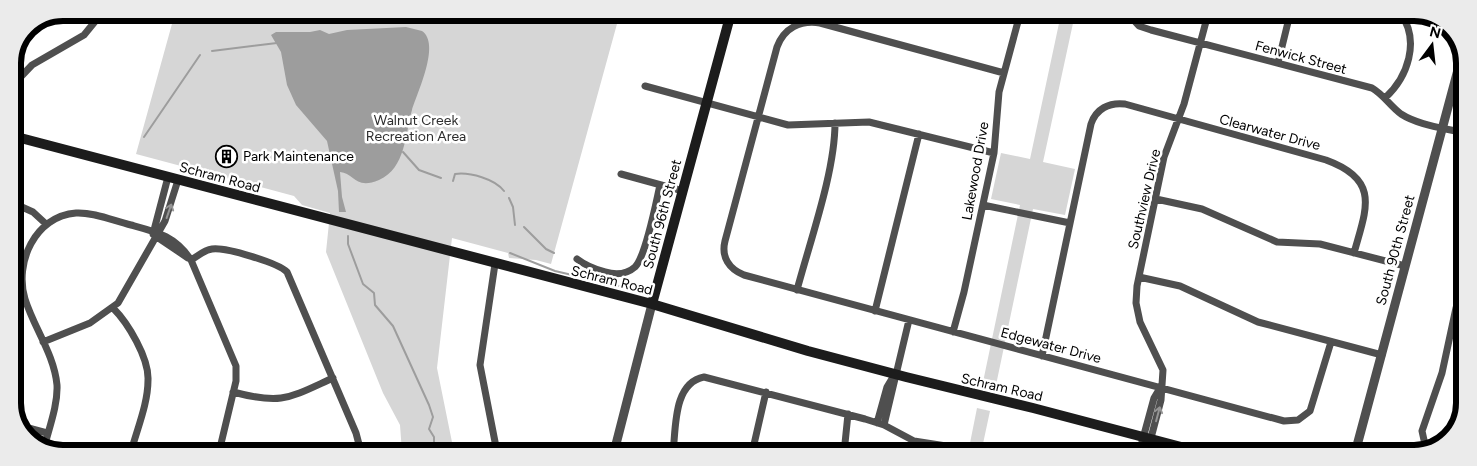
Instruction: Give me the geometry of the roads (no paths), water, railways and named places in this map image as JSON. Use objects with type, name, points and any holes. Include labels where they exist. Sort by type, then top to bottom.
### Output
[{"type":"main road","name":"South 96th Street","points":[[652,304],[729,21]]},
{"type":"main road","name":"Schram Road","points":[[21,138],[652,304],[895,375],[1174,445]]},
{"type":"street","points":[[21,75],[32,65],[84,35],[95,21]]},
{"type":"street","name":"Lakewood Drive","points":[[953,332],[994,153],[998,98],[1018,21]]},
{"type":"street","name":"Fenwick Street","points":[[1134,21],[1139,26],[1372,88],[1400,113],[1411,119],[1456,131]]},
{"type":"street","name":"Southview Drive","points":[[1147,445],[1154,398],[1160,388],[1163,375],[1162,365],[1142,328],[1136,297],[1167,148],[1178,120],[1206,21]]},
{"type":"street","points":[[1278,63],[1288,21]]},
{"type":"street","points":[[1385,98],[1393,90],[1403,73],[1411,46],[1412,34],[1406,21]]},
{"type":"street","points":[[758,117],[778,47],[789,30],[803,23],[820,23],[1004,73]]},
{"type":"street","name":"South 90th Street","points":[[1357,445],[1456,77]]},
{"type":"street","points":[[645,86],[788,125],[869,122],[994,153]]},
{"type":"street","name":"Clearwater Drive","points":[[1070,223],[1091,124],[1098,111],[1119,103],[1326,160],[1349,171],[1360,183],[1367,203],[1354,253]]},
{"type":"street","name":"Edgewater Drive","points":[[758,117],[725,241],[724,253],[728,264],[739,273],[1278,420],[1294,421],[1306,414],[1313,406],[1331,342]]},
{"type":"street","points":[[797,290],[828,172],[835,123]]},
{"type":"street","points":[[875,311],[919,134]]},
{"type":"street","points":[[621,174],[682,191]]},
{"type":"street","points":[[44,342],[90,323],[113,308],[127,290],[154,234],[173,179]]},
{"type":"street","points":[[577,259],[586,266],[614,274],[622,274],[635,266],[642,254],[660,185]]},
{"type":"street","points":[[1156,199],[1202,209],[1277,242],[1315,243],[1405,266]]},
{"type":"street","points":[[983,205],[1070,223],[1042,356]]},
{"type":"street","points":[[21,207],[33,212],[46,224]]},
{"type":"street","points":[[45,441],[57,385],[44,342],[23,291],[23,269],[28,250],[37,234],[46,224],[62,216],[82,213],[154,234],[165,245],[191,260],[235,360],[237,374],[221,445]]},
{"type":"street","points":[[191,260],[210,250],[220,249],[284,268],[291,278],[356,433],[359,445]]},
{"type":"street","points":[[495,264],[480,365],[496,445]]},
{"type":"street","points":[[1139,277],[1180,286],[1258,322],[1382,355]]},
{"type":"street","name":"South 96th Street","points":[[616,445],[652,304]]},
{"type":"street","points":[[113,308],[130,328],[148,375],[146,397],[133,445]]},
{"type":"street","points":[[1425,443],[1422,432],[1442,373],[1456,308]]},
{"type":"street","points":[[881,424],[887,387],[895,375],[909,320]]},
{"type":"street","points":[[233,392],[276,400],[293,396],[333,378]]},
{"type":"street","points":[[674,445],[681,397],[687,385],[694,380],[710,378],[848,414],[881,424],[909,440],[936,445]]},
{"type":"street","points":[[754,445],[766,392]]},
{"type":"street","points":[[845,445],[848,414]]},
{"type":"street","points":[[31,429],[47,433]]},
{"type":"street","name":"Southview Drive","points":[[1143,445],[1147,438]]},
{"type":"waterway","points":[[212,51],[277,43]]},
{"type":"waterway","points":[[144,137],[200,55]]},
{"type":"waterway","points":[[403,152],[419,170],[441,178]]},
{"type":"waterway","points":[[453,181],[455,174],[475,175],[495,183],[504,191]]},
{"type":"waterway","points":[[509,198],[513,207],[515,225]]},
{"type":"waterway","points":[[524,227],[546,249],[554,253]]},
{"type":"waterway","points":[[348,236],[348,244],[363,284],[374,293],[375,305],[393,326],[429,405],[433,417],[429,429],[434,437],[434,445]]},
{"type":"waterway","points":[[510,253],[555,271],[628,288]]},
{"type":"place","name":"Park Maintenance","points":[[227,156]]},
{"type":"park label","name":"Walnut Creek Recreation Area","points":[[416,128]]}]
